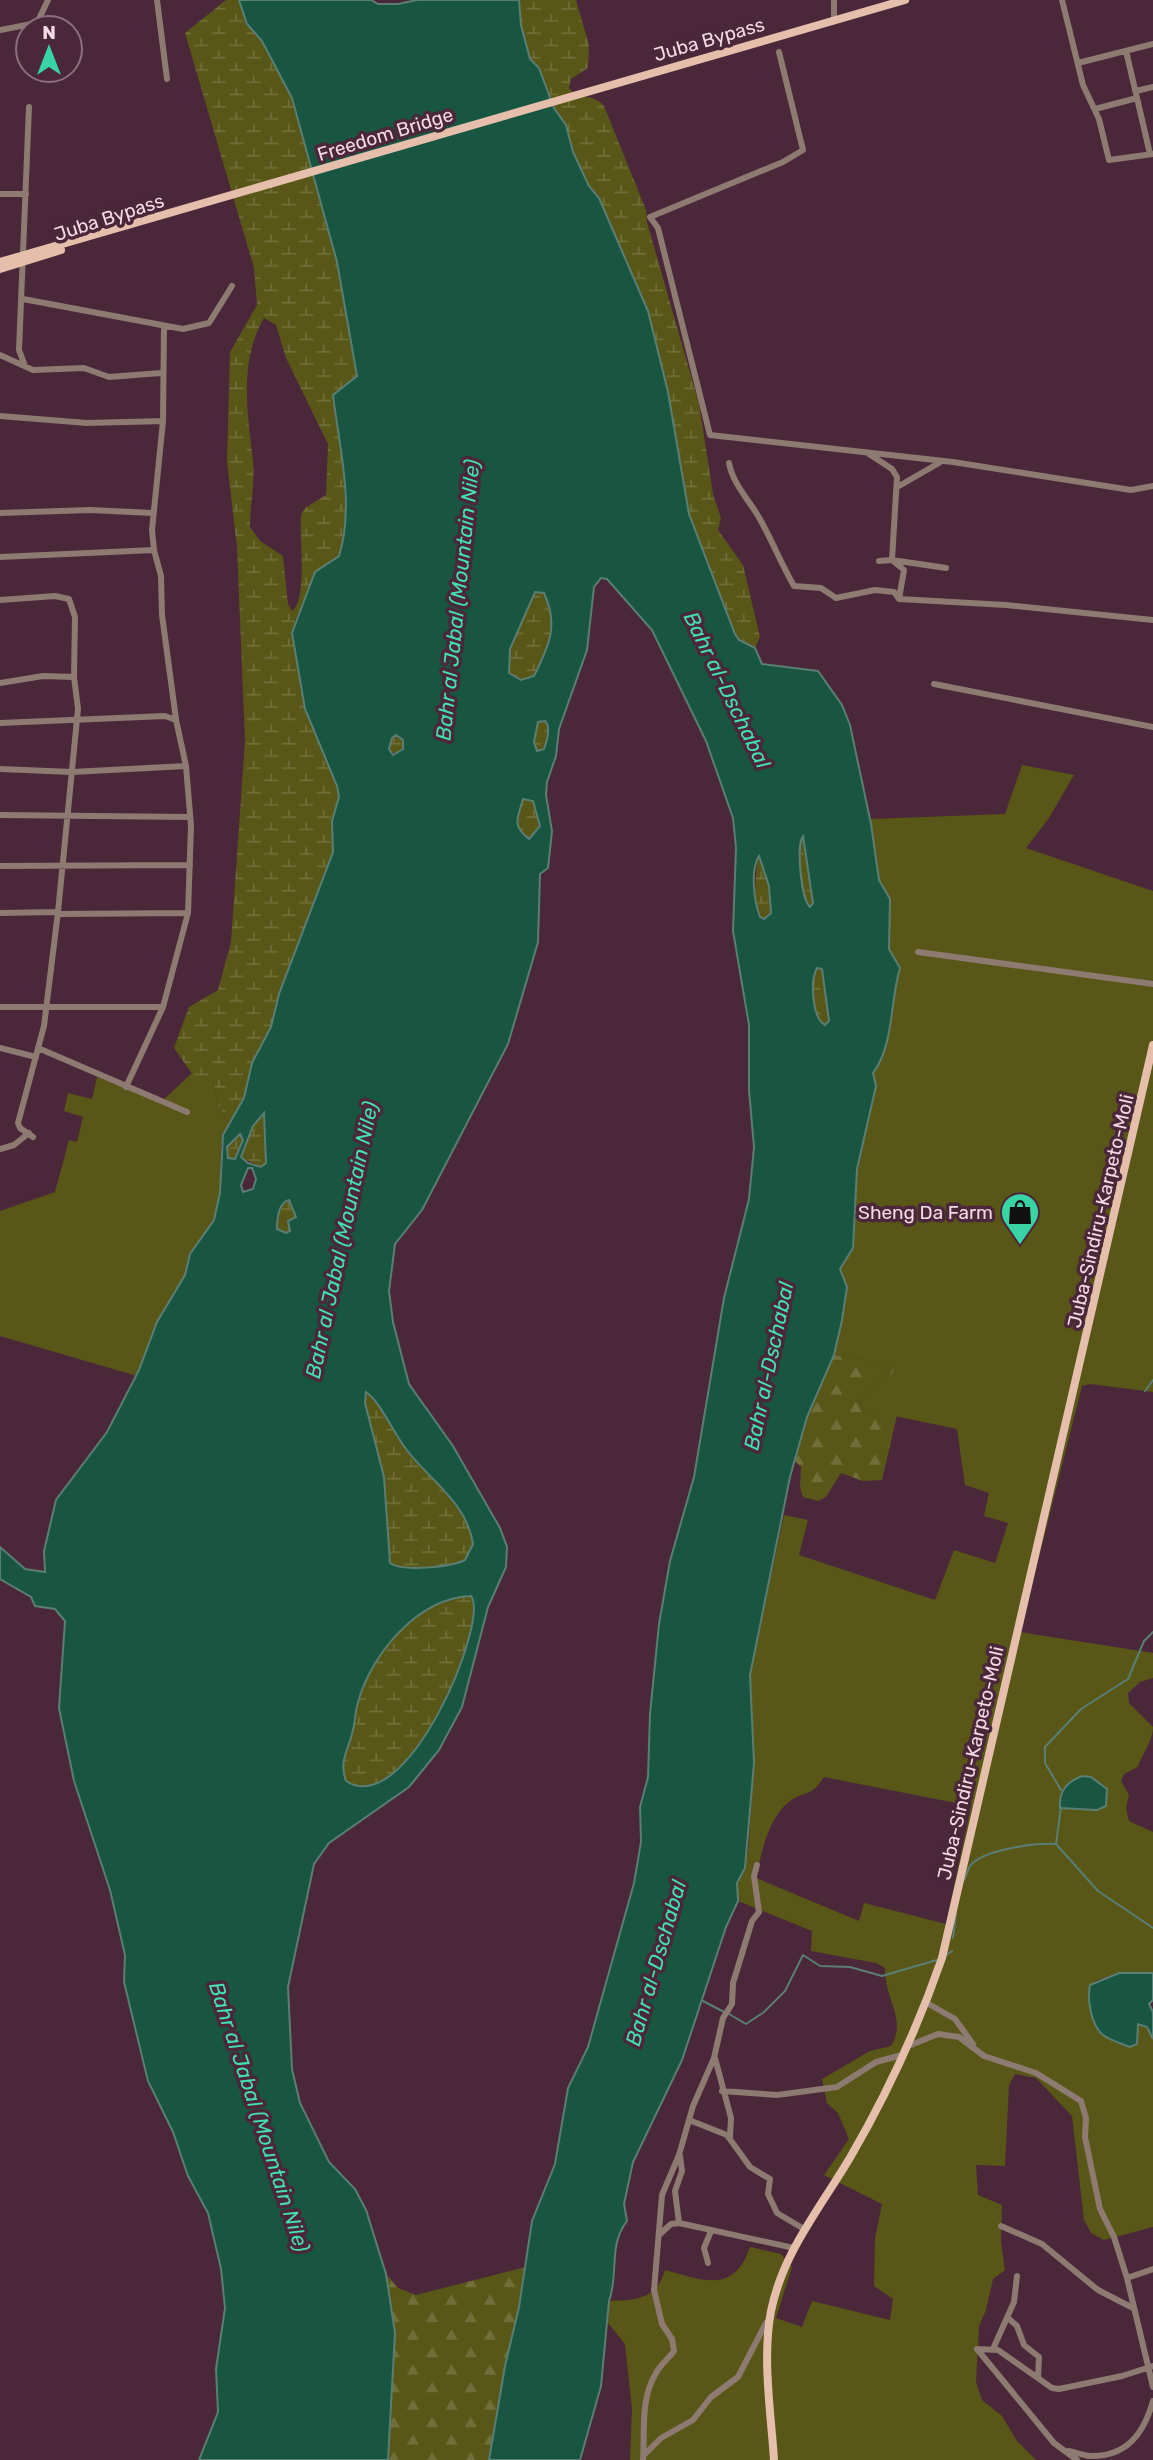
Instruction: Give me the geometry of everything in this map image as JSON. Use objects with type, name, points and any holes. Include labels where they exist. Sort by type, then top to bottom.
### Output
[{"type":"main road","name":"Juba Bypass","points":[[603,86],[905,0]]},
{"type":"main road","name":"Freedom Bridge","points":[[177,212],[603,86]]},
{"type":"main road","name":"Juba Bypass","points":[[0,262],[24,258],[177,212]]},
{"type":"main road","name":"Juba Bypass","points":[[0,269],[24,258]]},
{"type":"main road","name":"Juba-Sindiru-Karpeto-Moli","points":[[774,2460],[769,2325],[780,2279],[793,2248],[850,2158],[904,2051],[947,1941],[999,1702],[1153,1045]]},
{"type":"street","points":[[157,0],[167,79]]},
{"type":"street","points":[[834,21],[835,0]]},
{"type":"street","points":[[1062,0],[1083,85],[1095,109],[1109,160],[1152,154],[1126,51]]},
{"type":"street","points":[[1078,63],[1153,44]]},
{"type":"street","points":[[779,52],[803,150],[783,162],[650,217],[658,228],[710,435],[716,439],[953,462],[1131,489],[1153,486]]},
{"type":"street","points":[[1095,109],[1153,87]]},
{"type":"street","points":[[25,366],[19,350],[29,107]]},
{"type":"street","points":[[0,194],[26,194]]},
{"type":"street","points":[[23,299],[183,329],[209,323],[232,286]]},
{"type":"street","points":[[126,1087],[163,1007],[188,913],[190,817],[186,766],[176,719],[162,615],[161,576],[153,550],[153,513],[163,421],[161,373],[164,327]]},
{"type":"street","points":[[0,355],[25,366],[51,371],[84,368],[110,377],[161,373]]},
{"type":"street","points":[[0,415],[87,423],[163,421]]},
{"type":"street","points":[[867,452],[892,470],[899,486]]},
{"type":"street","points":[[892,560],[897,521],[894,496],[899,486],[940,462]]},
{"type":"street","points":[[729,463],[732,477],[762,522],[783,571],[794,586],[821,589],[836,598],[882,590],[894,592],[899,598],[1006,605],[1153,620]]},
{"type":"street","points":[[0,513],[90,510],[153,513]]},
{"type":"street","points":[[0,557],[153,550]]},
{"type":"street","points":[[892,560],[904,570],[899,598]]},
{"type":"street","points":[[879,561],[892,560],[946,568]]},
{"type":"street","points":[[0,600],[55,596],[69,599],[75,617],[74,677],[78,695],[58,913],[46,1007],[18,1123],[31,1135],[14,1145],[0,1149]]},
{"type":"street","points":[[0,683],[43,676],[74,677]]},
{"type":"street","points":[[934,684],[1153,727]]},
{"type":"street","points":[[0,723],[165,716],[176,719]]},
{"type":"street","points":[[0,769],[72,772],[186,766]]},
{"type":"street","points":[[0,815],[190,817]]},
{"type":"street","points":[[0,866],[190,865]]},
{"type":"street","points":[[0,913],[188,913]]},
{"type":"street","points":[[918,952],[1153,984]]},
{"type":"street","points":[[0,1007],[163,1007]]},
{"type":"street","points":[[0,1048],[36,1057]]},
{"type":"street","points":[[38,1048],[187,1112]]},
{"type":"street","points":[[643,2458],[643,2417],[648,2392],[658,2369],[674,2351],[672,2340],[662,2324],[654,2290],[662,2195],[715,2057],[723,2018],[732,2004],[733,1983],[752,1921],[759,1912],[754,1876],[757,1865]]},
{"type":"street","points":[[925,2002],[955,2019],[984,2056],[1036,2073],[1081,2101],[1086,2118],[1085,2137],[1100,2209],[1114,2237],[1127,2278],[1151,2367],[1153,2387]]},
{"type":"street","points":[[722,2091],[777,2095],[837,2087],[876,2062],[938,2034],[959,2037],[974,2046]]},
{"type":"street","points":[[715,2057],[731,2118],[730,2137]]},
{"type":"street","points":[[689,2120],[730,2137],[750,2167],[770,2179],[768,2194],[777,2213],[804,2229]]},
{"type":"street","points":[[679,2155],[682,2171],[675,2191],[679,2223]]},
{"type":"street","points":[[657,2236],[665,2228],[679,2223],[793,2248]]},
{"type":"street","points":[[1001,2226],[1042,2244],[1098,2290],[1133,2308]]},
{"type":"street","points":[[708,2263],[704,2248],[711,2231]]},
{"type":"street","points":[[1127,2278],[1153,2269]]},
{"type":"street","points":[[993,2349],[1015,2297],[1017,2276]]},
{"type":"street","points":[[1008,2318],[1017,2326],[1024,2344],[1039,2357],[1038,2378]]},
{"type":"street","points":[[643,2458],[661,2438],[693,2420],[711,2398],[738,2377],[766,2323]]},
{"type":"street","points":[[1077,2460],[1054,2443],[977,2349],[993,2349],[1052,2388],[1070,2389],[1151,2367]]},
{"type":"street","points":[[1143,2431],[1153,2401]]},
{"type":"street","points":[[1068,2451],[1090,2456],[1108,2456],[1143,2431],[1153,2428]]},
{"type":"green space","points":[[226,0],[239,0],[247,24],[262,41],[292,98],[337,262],[358,376],[335,418],[343,451],[346,529],[339,556],[315,572],[304,606],[295,620],[300,688],[318,742],[330,763],[339,797],[333,852],[279,994],[271,1027],[252,1063],[244,1098],[229,1123],[218,1105],[214,1083],[193,1075],[174,1048],[189,1007],[218,990],[231,942],[245,741],[237,547],[227,462],[230,352],[257,305],[254,268],[185,33]],"holes":[[[264,318],[276,325],[286,358],[328,444],[326,495],[305,508],[301,515],[300,594],[292,611],[288,604],[283,556],[260,541],[250,527],[253,470],[247,407],[248,371],[256,335]]]},
{"type":"green space","points":[[519,0],[576,0],[589,45],[588,68],[571,79],[569,88],[604,106],[646,210],[647,222],[699,404],[713,494],[721,518],[718,530],[743,565],[760,637],[755,648],[739,640],[735,634],[689,514],[668,392],[648,311],[599,198],[589,186],[573,152],[566,125],[554,108],[539,68],[530,59],[521,25]]},
{"type":"green space","points":[[535,592],[544,593],[548,604],[551,615],[550,635],[534,676],[521,680],[509,673],[510,649]]},
{"type":"green space","points":[[545,721],[548,730],[544,749],[536,751],[534,742],[538,722]]},
{"type":"green space","points":[[393,737],[399,737],[404,745],[402,751],[393,753],[388,748],[388,742]]},
{"type":"green space","points":[[1022,765],[1074,775],[1049,818],[1026,848],[1153,891],[1153,1392],[1090,1384],[1082,1386],[1020,1632],[1153,1653],[1153,1678],[1140,1682],[1128,1693],[1129,1703],[1153,1727],[1153,1732],[1138,1767],[1124,1774],[1121,1781],[1129,1795],[1126,1808],[1129,1821],[1153,1832],[1153,1973],[1119,1973],[1095,1981],[1090,2004],[1094,2019],[1113,2040],[1125,2045],[1136,2026],[1144,2024],[1153,2039],[1153,2227],[1104,2240],[1091,2233],[1084,2220],[1072,2116],[1036,2078],[1015,2074],[1009,2085],[1005,2166],[976,2165],[978,2195],[1002,2205],[1001,2242],[1005,2270],[993,2279],[986,2310],[979,2326],[976,2382],[982,2400],[1002,2416],[1017,2441],[1036,2460],[630,2460],[632,2409],[625,2344],[608,2323],[609,2301],[644,2296],[657,2287],[665,2270],[704,2280],[726,2278],[743,2262],[750,2247],[781,2254],[792,2267],[776,2318],[802,2327],[812,2301],[890,2320],[893,2299],[874,2286],[875,2238],[882,2204],[824,2175],[849,2139],[838,2113],[827,2103],[822,2079],[870,2051],[891,2046],[896,2036],[896,2017],[887,1988],[885,1968],[876,1963],[811,1951],[812,1931],[738,1901],[737,1883],[745,1868],[748,1852],[754,1763],[750,1675],[784,1515],[808,1520],[799,1555],[935,1600],[954,1550],[995,1563],[1008,1523],[984,1516],[989,1493],[965,1485],[957,1429],[861,1409],[867,1391],[875,1383],[892,1374],[894,1365],[834,1355],[847,1287],[840,1270],[853,1248],[857,1169],[876,1086],[873,1073],[880,1063],[894,982],[900,968],[889,949],[890,899],[879,880],[870,819],[1005,814]],"holes":[[[824,1777],[971,1806],[946,1924],[864,1903],[859,1921],[756,1878],[766,1837],[776,1817],[789,1802],[811,1792]]]},
{"type":"green space","points":[[523,799],[534,801],[540,826],[529,839],[520,830],[517,821]]},
{"type":"green space","points":[[802,836],[807,853],[813,903],[810,907],[800,873]]},
{"type":"green space","points":[[757,857],[761,857],[772,897],[767,919],[760,917],[755,893]]},
{"type":"green space","points":[[819,967],[827,985],[829,1021],[825,1025],[817,1016],[814,1000],[814,970]]},
{"type":"green space","points":[[192,1073],[214,1083],[218,1105],[229,1123],[221,1146],[220,1193],[214,1220],[190,1254],[185,1275],[157,1322],[137,1376],[0,1336],[0,1211],[55,1192],[69,1140],[77,1142],[83,1117],[64,1111],[68,1093],[92,1099],[97,1077],[161,1102]]},
{"type":"green space","points":[[264,1113],[266,1163],[261,1167],[241,1157],[253,1126]]},
{"type":"green space","points":[[240,1134],[243,1140],[235,1159],[228,1158],[227,1147]]},
{"type":"green space","points":[[289,1200],[296,1218],[290,1232],[286,1233],[277,1229],[280,1207]]},
{"type":"green space","points":[[834,1355],[895,1365],[892,1374],[875,1383],[867,1391],[861,1409],[897,1415],[882,1480],[863,1481],[841,1473],[826,1497],[818,1501],[803,1497],[800,1487],[801,1467],[795,1461],[807,1417]]},
{"type":"green space","points":[[366,1392],[382,1410],[406,1449],[446,1492],[463,1516],[473,1544],[465,1560],[427,1568],[405,1568],[390,1564],[384,1477],[365,1403]]},
{"type":"green space","points":[[471,1596],[474,1613],[456,1676],[417,1747],[394,1772],[370,1786],[346,1781],[344,1763],[358,1702],[374,1665],[386,1647],[416,1617],[452,1599]]},
{"type":"green space","points":[[526,2267],[489,2460],[388,2460],[395,2333],[386,2274],[398,2288],[416,2295]]},
{"type":"water","points":[[239,0],[371,0],[378,4],[398,4],[417,0],[519,0],[521,25],[530,59],[539,68],[554,108],[566,125],[573,152],[589,186],[599,198],[648,311],[668,392],[689,514],[735,634],[739,640],[755,648],[762,664],[818,671],[842,705],[850,725],[871,824],[879,880],[890,899],[889,949],[900,968],[885,1050],[873,1073],[876,1086],[857,1169],[853,1248],[840,1269],[847,1287],[842,1320],[834,1355],[807,1417],[790,1477],[750,1675],[754,1763],[745,1868],[737,1883],[738,1901],[726,1927],[682,2060],[633,2162],[624,2204],[627,2221],[621,2230],[616,2250],[601,2386],[580,2460],[489,2460],[505,2366],[519,2307],[532,2221],[555,2164],[568,2088],[588,2047],[634,1883],[641,1842],[640,1807],[648,1777],[650,1714],[659,1624],[670,1561],[694,1477],[724,1298],[749,1199],[754,1147],[749,1090],[749,1025],[733,931],[736,848],[733,818],[706,741],[652,630],[607,579],[601,578],[594,587],[587,650],[559,729],[556,756],[547,782],[546,795],[552,831],[548,868],[540,874],[538,942],[508,1044],[422,1210],[395,1244],[389,1291],[393,1322],[409,1384],[453,1446],[500,1528],[507,1547],[506,1567],[488,1607],[462,1707],[439,1750],[409,1787],[329,1843],[314,1864],[288,1987],[292,2069],[300,2103],[329,2162],[355,2189],[366,2210],[386,2274],[395,2333],[388,2460],[199,2460],[218,2412],[216,2369],[225,2308],[221,2269],[208,2213],[188,2176],[173,2132],[148,2081],[124,1982],[125,1955],[110,1890],[74,1781],[59,1708],[65,1621],[55,1609],[35,1606],[31,1597],[0,1579],[0,1547],[25,1569],[45,1572],[44,1551],[56,1500],[107,1432],[139,1370],[157,1322],[185,1275],[190,1254],[214,1220],[220,1193],[223,1135],[244,1098],[252,1063],[271,1027],[279,994],[333,852],[332,821],[339,797],[337,786],[305,709],[292,633],[315,572],[339,556],[344,537],[346,497],[333,395],[357,376],[337,262],[292,98],[262,41],[247,24]],"holes":[[[535,592],[544,593],[551,615],[548,645],[534,676],[521,680],[509,673],[510,649]],[[545,721],[548,730],[546,742],[544,749],[537,751],[534,742],[538,722]],[[396,735],[403,740],[403,749],[393,755],[389,749],[392,738]],[[523,799],[533,801],[540,826],[529,839],[520,830],[518,816]],[[803,836],[813,903],[810,907],[804,894],[800,860]],[[759,856],[769,886],[771,913],[764,919],[760,917],[758,910],[754,877]],[[817,968],[822,969],[829,1021],[825,1025],[817,1015],[813,989]],[[264,1113],[266,1163],[261,1167],[248,1163],[241,1157],[253,1126]],[[240,1134],[243,1140],[235,1159],[228,1158],[227,1147]],[[248,1168],[252,1168],[256,1179],[253,1189],[243,1192],[241,1185]],[[289,1200],[296,1217],[288,1221],[290,1231],[286,1233],[277,1229],[280,1208]],[[366,1392],[406,1449],[455,1504],[469,1529],[473,1544],[465,1560],[449,1565],[415,1568],[390,1563],[384,1477],[365,1403]],[[471,1596],[474,1613],[456,1676],[438,1713],[417,1747],[394,1772],[370,1786],[346,1781],[344,1758],[365,1683],[386,1647],[400,1631],[433,1607],[452,1599]]]},
{"type":"water","points":[[1082,1776],[1091,1777],[1107,1789],[1106,1806],[1097,1810],[1060,1808],[1065,1788]]},
{"type":"water","points":[[1119,1973],[1153,1973],[1153,2000],[1149,2004],[1153,2012],[1153,2039],[1147,2027],[1138,2024],[1137,2044],[1130,2047],[1099,2031],[1090,2005],[1090,1985]]},
{"type":"waterway","points":[[1145,1391],[1153,1380]]},
{"type":"waterway","points":[[1061,1790],[1045,1763],[1045,1747],[1081,1709],[1128,1679],[1144,1641],[1153,1632]]},
{"type":"waterway","points":[[1056,1844],[1061,1807]]},
{"type":"waterway","points":[[963,1881],[970,1866],[986,1855],[1023,1846],[1056,1844],[1098,1891],[1153,1928]]},
{"type":"waterway","points":[[953,1938],[956,1914]]},
{"type":"waterway","points":[[945,1956],[952,1951]]},
{"type":"waterway","points":[[729,2014],[746,2024],[764,2012],[785,1991],[803,1955],[820,1966],[850,1967],[882,1976],[937,1960]]},
{"type":"waterway","points":[[703,2001],[724,2012]]},
{"type":"place","name":"Sheng Da Farm","points":[[1020,1246]]},
{"type":"water label","name":"Bahr al Jabal (Mountain Nile)","points":[[458,600]]},
{"type":"water label","name":"Bahr al-Dschabal","points":[[727,690]]},
{"type":"water label","name":"Bahr al Jabal (Mountain Nile)","points":[[342,1240]]},
{"type":"water label","name":"Bahr al-Dschabal","points":[[769,1366]]},
{"type":"water label","name":"Bahr al-Dschabal","points":[[656,1963]]},
{"type":"water label","name":"Bahr al Jabal (Mountain Nile)","points":[[259,2117]]}]
